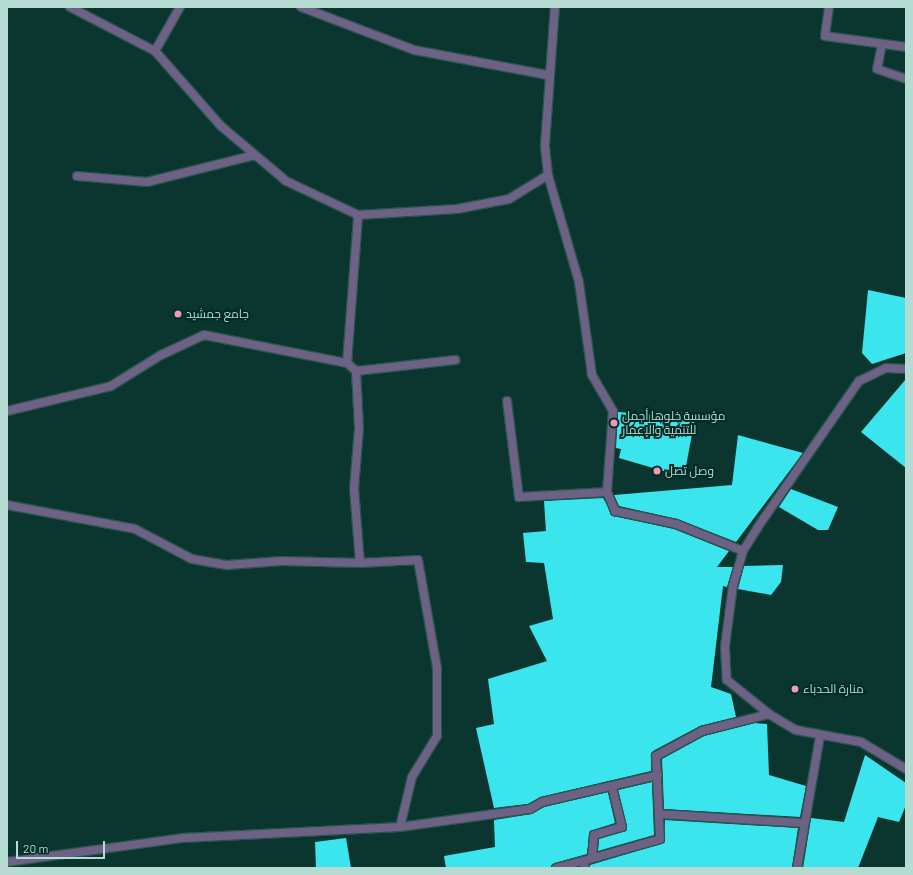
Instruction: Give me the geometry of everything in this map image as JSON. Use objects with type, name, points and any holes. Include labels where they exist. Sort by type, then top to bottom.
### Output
[{"type":"street","points":[[70,7],[155,51],[221,126],[286,181],[358,215],[457,209],[509,199],[548,175]]},
{"type":"street","points":[[155,51],[180,7]]},
{"type":"street","points":[[301,7],[414,50],[548,75]]},
{"type":"street","points":[[555,7],[548,75],[545,145],[548,175],[579,282],[592,375],[613,411],[607,492],[615,510],[664,520],[744,551]]},
{"type":"street","points":[[829,7],[825,36],[906,47]]},
{"type":"street","points":[[882,44],[877,68],[906,79]]},
{"type":"street","points":[[77,176],[147,182],[255,155]]},
{"type":"street","points":[[347,363],[358,215]]},
{"type":"street","points":[[7,411],[111,386],[161,355],[204,334],[347,363],[356,371],[359,428],[354,489],[360,563]]},
{"type":"street","points":[[356,371],[455,360]]},
{"type":"street","points":[[906,368],[886,368],[859,381],[744,551],[733,585],[725,647],[727,680],[769,714],[796,730],[820,736],[861,742],[906,769]]},
{"type":"street","points":[[507,401],[519,497],[607,492]]},
{"type":"street","points":[[7,505],[135,528],[192,559],[227,565],[282,561],[360,563],[418,560],[438,668],[437,736],[412,777],[400,827]]},
{"type":"street","points":[[556,868],[584,864],[592,858],[660,839],[656,756],[702,731],[769,714]]},
{"type":"street","points":[[797,868],[803,823],[820,736]]},
{"type":"street","points":[[7,862],[183,838],[400,827],[530,809],[542,802],[612,787],[658,775]]},
{"type":"street","points":[[592,858],[594,835],[622,827],[612,787]]},
{"type":"street","points":[[659,814],[803,823]]},
{"type":"building","points":[[868,290],[906,298],[906,353],[872,364],[862,353]]},
{"type":"building","points":[[906,379],[906,468],[861,432]]},
{"type":"building","points":[[618,412],[695,418],[684,477],[619,458],[621,449],[616,448]]},
{"type":"building","points":[[738,435],[803,453],[736,542],[677,519],[619,506],[614,495],[732,485]]},
{"type":"building","points":[[791,489],[838,507],[828,530],[818,530],[779,507]]},
{"type":"building","points":[[603,498],[614,516],[674,529],[729,551],[717,567],[733,567],[727,587],[723,586],[711,687],[731,694],[736,717],[700,726],[653,751],[651,771],[541,797],[528,804],[494,808],[476,728],[494,724],[488,679],[547,661],[529,626],[553,619],[544,563],[526,562],[523,533],[546,531],[544,501]]},
{"type":"building","points":[[783,565],[781,582],[771,595],[738,589],[744,566]]},
{"type":"building","points":[[754,723],[767,724],[769,775],[806,786],[800,817],[664,809],[662,759],[704,736]]},
{"type":"building","points":[[865,755],[906,783],[906,805],[899,822],[878,817],[858,868],[803,868],[811,818],[844,822]]},
{"type":"building","points":[[652,782],[654,835],[598,851],[599,839],[627,829],[618,790]]},
{"type":"building","points":[[608,792],[615,823],[590,831],[587,854],[555,863],[551,868],[446,868],[444,856],[495,847],[494,820],[531,814],[544,807]]},
{"type":"building","points":[[665,820],[798,828],[792,868],[590,868],[590,865],[663,843]]},
{"type":"building","points":[[346,838],[351,868],[316,868],[315,842]]},
{"type":"place","name":"جامع جمشيد","points":[[178,314]]},
{"type":"place","name":"مؤسسة خلوها أجمل للتنمية والإعمار","points":[[614,423]]},
{"type":"place","name":"وصل تصل","points":[[657,471]]},
{"type":"place","name":"منارة الحدباء","points":[[795,689]]}]
